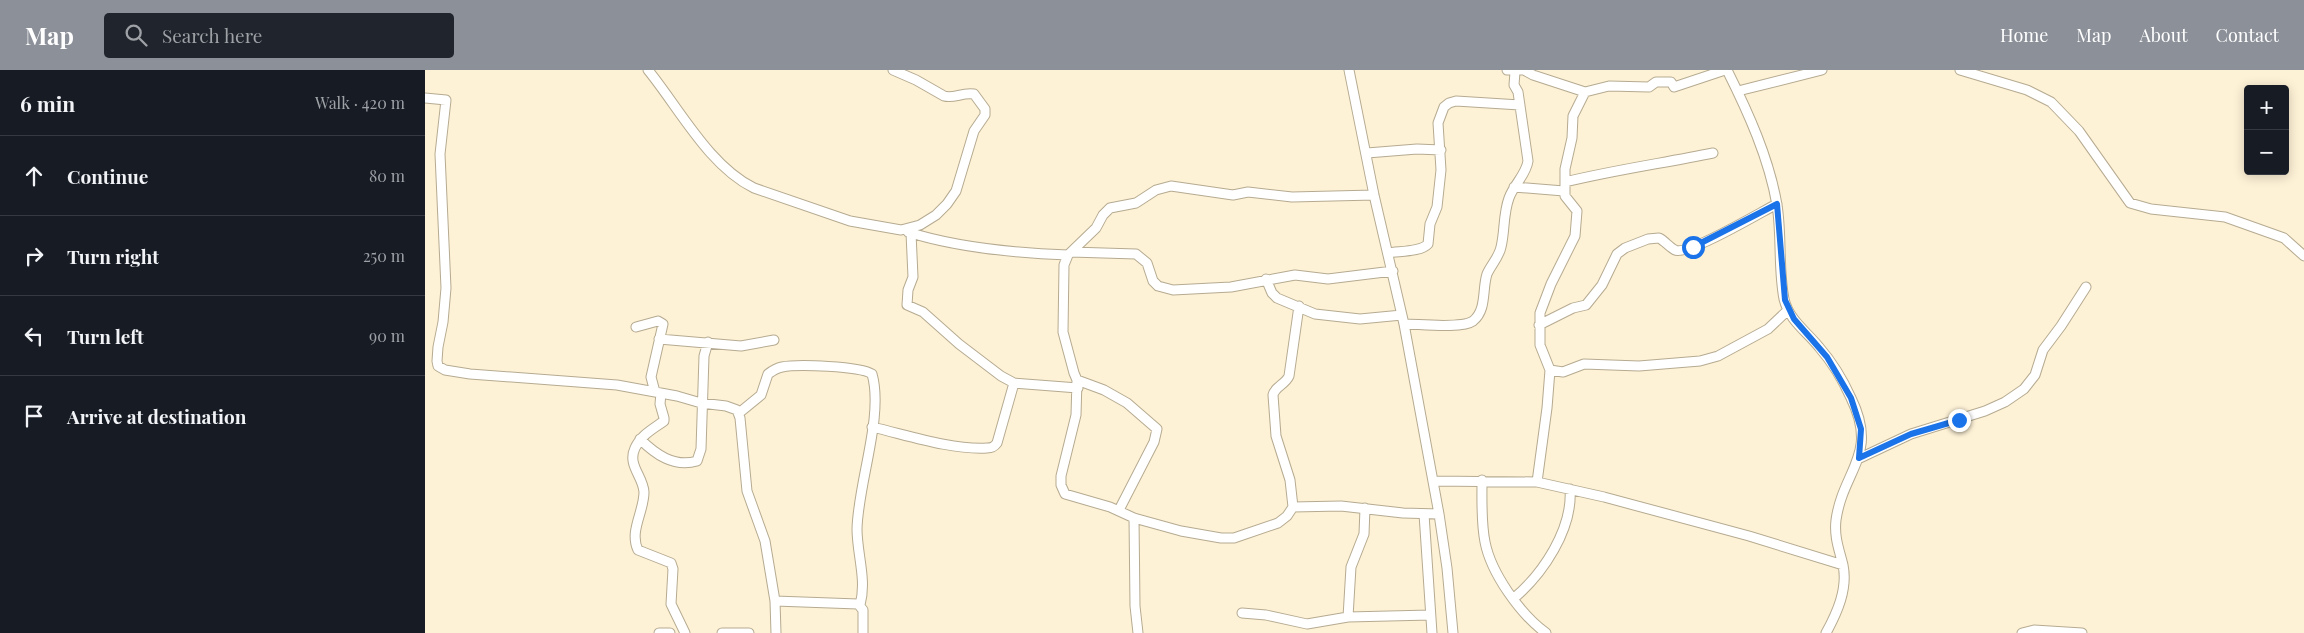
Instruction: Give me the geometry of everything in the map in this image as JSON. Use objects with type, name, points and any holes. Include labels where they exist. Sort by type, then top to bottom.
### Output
[{"type":"street","points":[[647,70],[706,146],[741,181],[754,188],[850,221],[901,230],[959,244],[1037,254],[1136,254],[1147,263],[1153,281],[1163,289],[1231,287],[1295,275],[1328,279],[1393,272]]},
{"type":"street","points":[[893,70],[949,98],[966,92],[975,94],[985,109],[985,115],[974,131],[956,190],[947,204],[936,215],[920,225],[901,230]]},
{"type":"street","points":[[1349,70],[1374,195],[1403,319],[1433,481],[1447,568],[1453,633]]},
{"type":"street","points":[[1266,279],[1272,294],[1277,298],[1315,314],[1333,317],[1403,319],[1456,325],[1470,323],[1475,320],[1485,294],[1486,277],[1501,249],[1504,217],[1514,187],[1523,175],[1528,160],[1520,105],[1511,71],[1524,70],[1533,75],[1585,92],[1609,86],[1649,87],[1656,82],[1671,82],[1674,87],[1726,70],[1738,91],[1758,141],[1777,204],[1780,268],[1788,310],[1800,328],[1827,357],[1851,398],[1861,429],[1859,458],[1837,518],[1835,534],[1844,575],[1841,600],[1826,633]]},
{"type":"street","points":[[1738,91],[1822,70]]},
{"type":"street","points":[[1960,70],[2027,90],[2051,102],[2079,130],[2130,203],[2151,209],[2225,217],[2284,238],[2304,256]]},
{"type":"street","points":[[1537,482],[1550,370],[1542,351],[1539,326],[1540,313],[1551,284],[1572,246],[1577,229],[1577,211],[1569,202],[1564,186],[1565,169],[1572,138],[1573,116],[1585,92]]},
{"type":"street","points":[[425,98],[446,100],[440,154],[446,288],[443,322],[438,347],[437,361],[439,366],[445,370],[470,374],[617,385],[658,392],[701,403],[726,406],[737,410],[739,413],[747,491],[765,541],[775,601],[776,633]]},
{"type":"street","points":[[1388,253],[1420,249],[1428,244],[1430,224],[1438,199],[1441,150],[1438,123],[1444,107],[1449,102],[1457,101],[1520,105]]},
{"type":"street","points":[[1367,153],[1417,149],[1441,150]]},
{"type":"street","points":[[1514,187],[1564,186],[1626,168],[1671,162],[1713,153]]},
{"type":"street","points":[[1299,306],[1289,376],[1286,382],[1275,389],[1273,395],[1276,436],[1290,480],[1293,507],[1287,516],[1278,523],[1234,538],[1208,537],[1134,518],[1119,510],[1069,496],[1062,491],[1061,476],[1076,415],[1077,384],[1062,324],[1064,265],[1070,254],[1096,228],[1103,215],[1110,208],[1136,203],[1164,187],[1179,186],[1233,195],[1248,192],[1292,197],[1374,195]]},
{"type":"street","points":[[1539,326],[1573,308],[1586,306],[1603,285],[1617,254],[1625,248],[1648,239],[1659,238],[1675,250],[1681,251],[1713,238],[1777,204]]},
{"type":"street","points":[[911,233],[913,277],[908,290],[907,305],[923,312],[959,344],[1001,376],[1014,383],[1077,384],[1104,390],[1127,403],[1157,429],[1154,442],[1119,510]]},
{"type":"street","points":[[1859,458],[1911,434],[1985,411],[2005,402],[2024,389],[2035,375],[2043,350],[2086,287]]},
{"type":"street","points":[[1550,370],[1563,372],[1584,364],[1639,366],[1700,361],[1718,356],[1768,329],[1788,310]]},
{"type":"street","points":[[636,327],[661,322],[663,324],[651,377],[658,392],[664,418],[663,421],[640,439],[632,459],[643,484],[644,493],[635,533],[635,544],[638,550],[671,563],[673,569],[671,604],[685,633]]},
{"type":"street","points":[[659,340],[708,342],[741,346],[774,340]]},
{"type":"street","points":[[640,439],[662,458],[680,462],[697,461],[701,449],[704,356],[708,342]]},
{"type":"street","points":[[739,413],[761,395],[768,374],[782,367],[864,369],[872,374],[875,387],[872,427],[857,528],[863,587],[860,605],[863,610],[863,633]]},
{"type":"street","points":[[872,427],[957,445],[994,447],[997,443],[1014,383]]},
{"type":"street","points":[[1483,480],[1482,522],[1485,543],[1497,571],[1513,599],[1526,617],[1546,633]]},
{"type":"street","points":[[1433,481],[1537,482],[1749,536],[1843,565]]},
{"type":"street","points":[[1513,599],[1527,587],[1542,568],[1563,531],[1570,508],[1570,489]]},
{"type":"street","points":[[1293,507],[1341,506],[1439,514]]},
{"type":"street","points":[[1349,617],[1351,567],[1364,534],[1365,508]]},
{"type":"street","points":[[1424,514],[1432,633]]},
{"type":"street","points":[[1134,518],[1135,606],[1138,633]]},
{"type":"street","points":[[775,601],[860,605]]},
{"type":"street","points":[[1242,613],[1266,615],[1318,628],[1349,617],[1430,615]]},
{"type":"street","points":[[2023,633],[2034,630],[2081,633]]},
{"type":"street","points":[[659,633],[671,633]]},
{"type":"street","points":[[722,633],[749,633]]},
{"type":"route","points":[[1693,247],[1777,204],[1780,268],[1788,310],[1800,328],[1827,357],[1851,398],[1860,420],[1861,444],[1859,458],[1911,434],[1959,420]]}]
